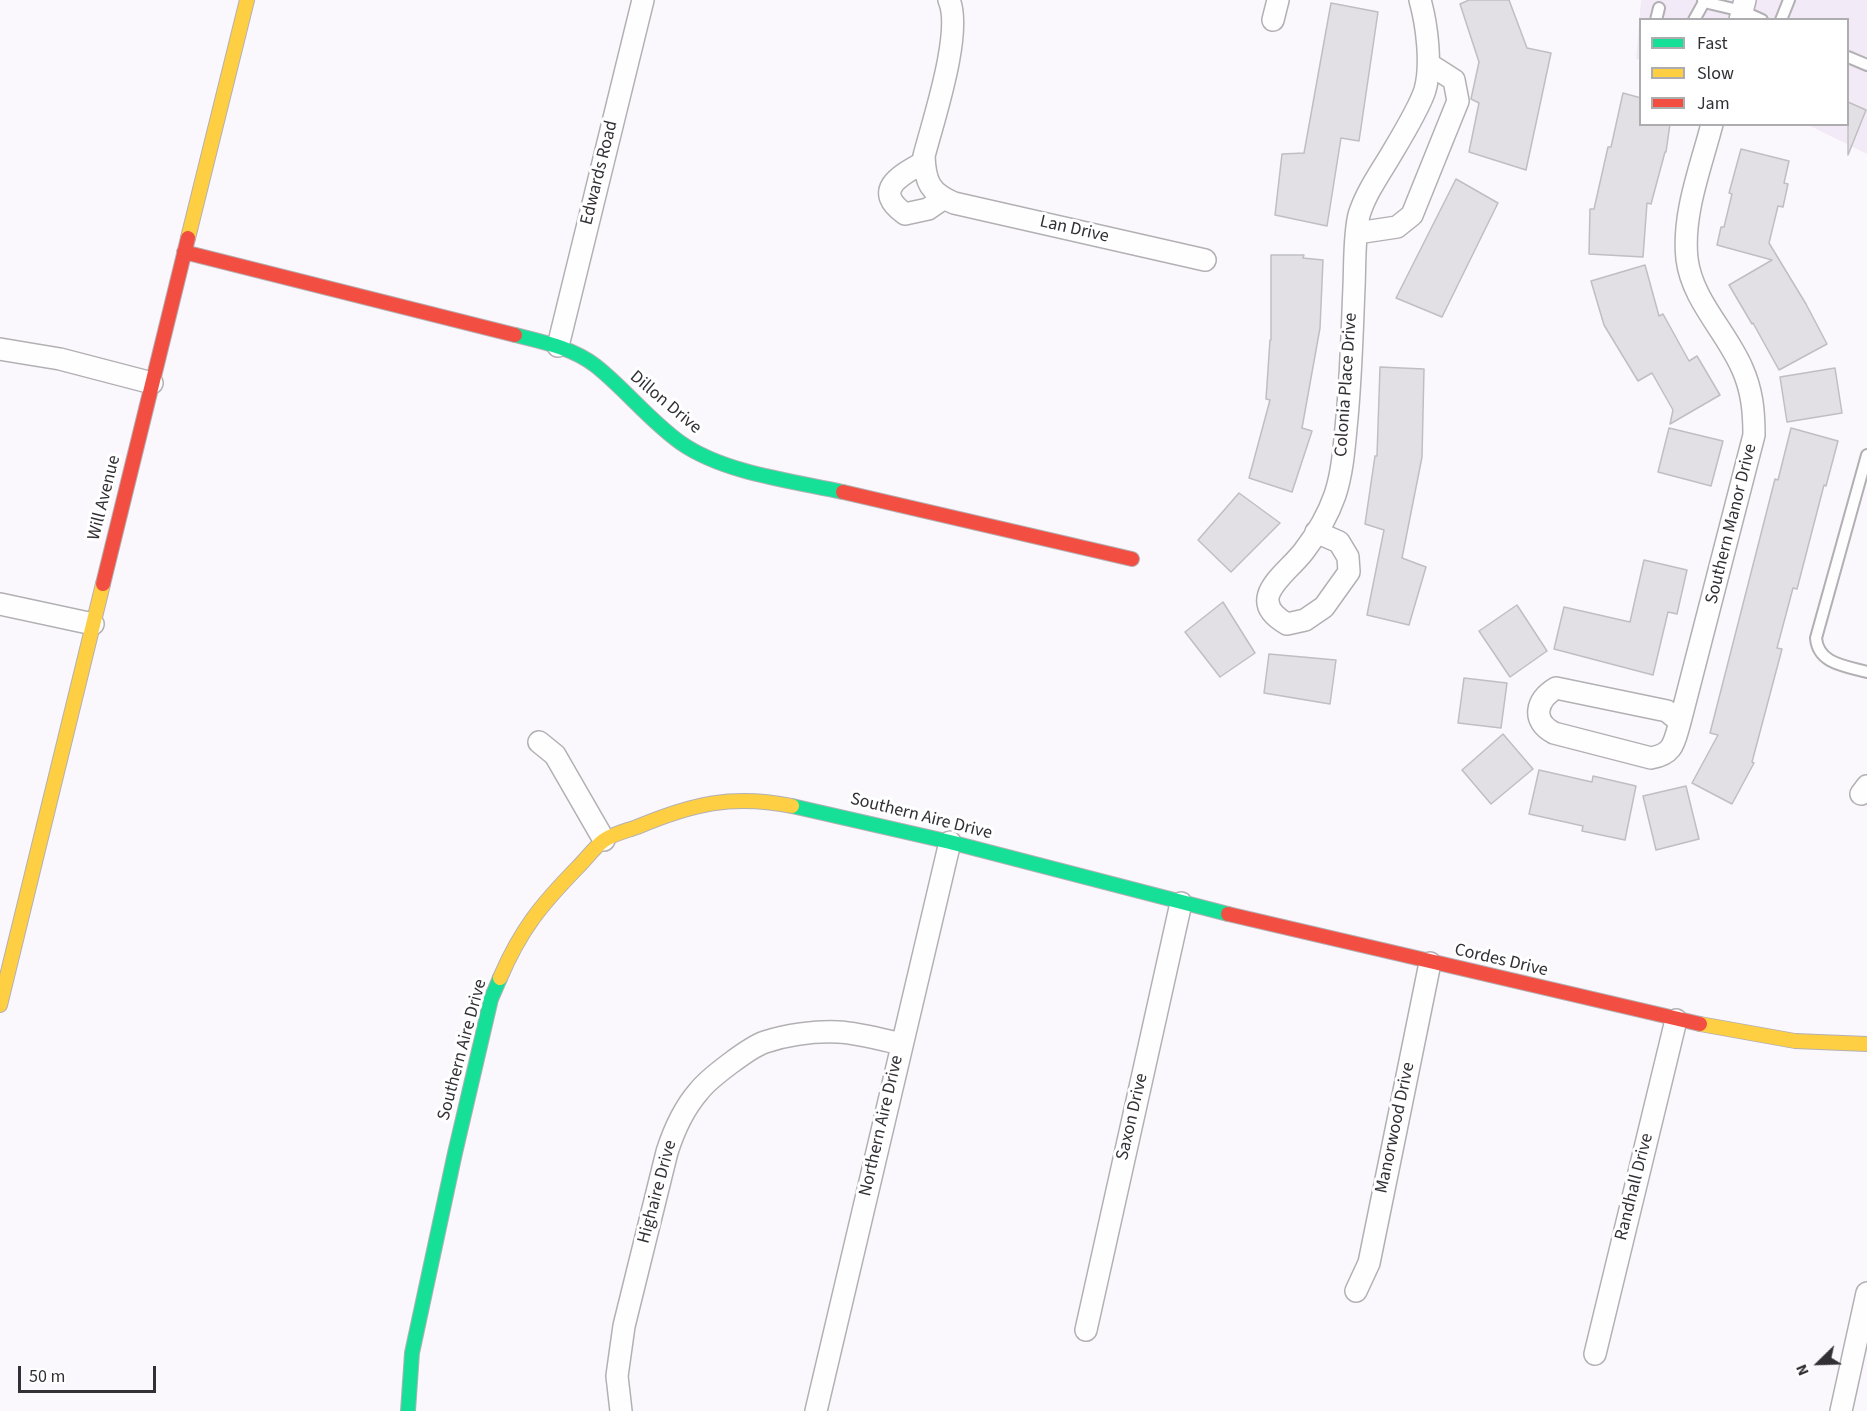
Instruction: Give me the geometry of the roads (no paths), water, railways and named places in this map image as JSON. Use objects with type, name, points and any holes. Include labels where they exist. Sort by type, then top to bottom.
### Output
[{"type":"street","name":"Will Avenue","points":[[0,1005],[247,0]]},
{"type":"street","name":"Edwards Road","points":[[558,346],[643,0]]},
{"type":"street","points":[[924,162],[902,174],[892,183],[889,194],[894,206],[905,214],[928,209],[944,198],[930,188],[924,171],[924,162],[924,156],[948,64],[952,34],[949,0]]},
{"type":"street","name":"Colonia Place Drive","points":[[1316,532],[1335,494],[1343,456],[1349,399],[1359,215],[1375,181],[1425,91],[1429,64],[1420,0]]},
{"type":"street","points":[[1357,233],[1397,227],[1412,216],[1458,101],[1454,80],[1429,64]]},
{"type":"street","name":"Southern Manor Drive","points":[[1680,722],[1667,711],[1556,688],[1545,695],[1539,706],[1539,717],[1544,728],[1554,733],[1651,758],[1670,751],[1680,722],[1754,435],[1754,408],[1742,366],[1694,284],[1687,259],[1687,225],[1712,126]]},
{"type":"street","name":"Lan Drive","points":[[944,198],[954,203],[1205,260]]},
{"type":"street","name":"Dillon Drive","points":[[184,252],[558,346],[595,364],[644,412],[681,443],[724,465],[1132,559]]},
{"type":"street","points":[[0,349],[60,359],[152,383]]},
{"type":"street","points":[[0,604],[93,624]]},
{"type":"street","points":[[539,742],[555,755],[604,840]]},
{"type":"street","name":"Southern Aire Drive","points":[[408,1411],[412,1353],[425,1287],[491,999],[513,947],[528,923],[546,900],[604,840],[663,816],[702,805],[733,800],[766,801],[950,842],[1130,889]]},
{"type":"street","name":"Northern Aire Drive","points":[[816,1411],[950,842]]},
{"type":"street","name":"Cordes Drive","points":[[1130,889],[1430,963],[1676,1020],[1795,1041],[1867,1044]]},
{"type":"street","name":"Saxon Drive","points":[[1086,1330],[1181,903]]},
{"type":"street","name":"Manorwood Drive","points":[[1356,1291],[1369,1263],[1430,963]]},
{"type":"street","name":"Randhall Drive","points":[[1595,1354],[1676,1020]]},
{"type":"street","name":"Highaire Drive","points":[[621,1411],[617,1376],[624,1326],[667,1152],[675,1128],[698,1091],[715,1074],[763,1043],[780,1038],[836,1032],[901,1044]]},
{"type":"street","points":[[1841,1411],[1867,1293]]},
{"type":"lane","points":[[1782,18],[1789,0]]},
{"type":"lane","points":[[1695,18],[1703,1],[1742,10],[1758,18]]},
{"type":"lane","points":[[1849,57],[1867,65]]},
{"type":"lane","points":[[1867,455],[1816,639],[1819,651],[1826,660],[1867,672]]}]
